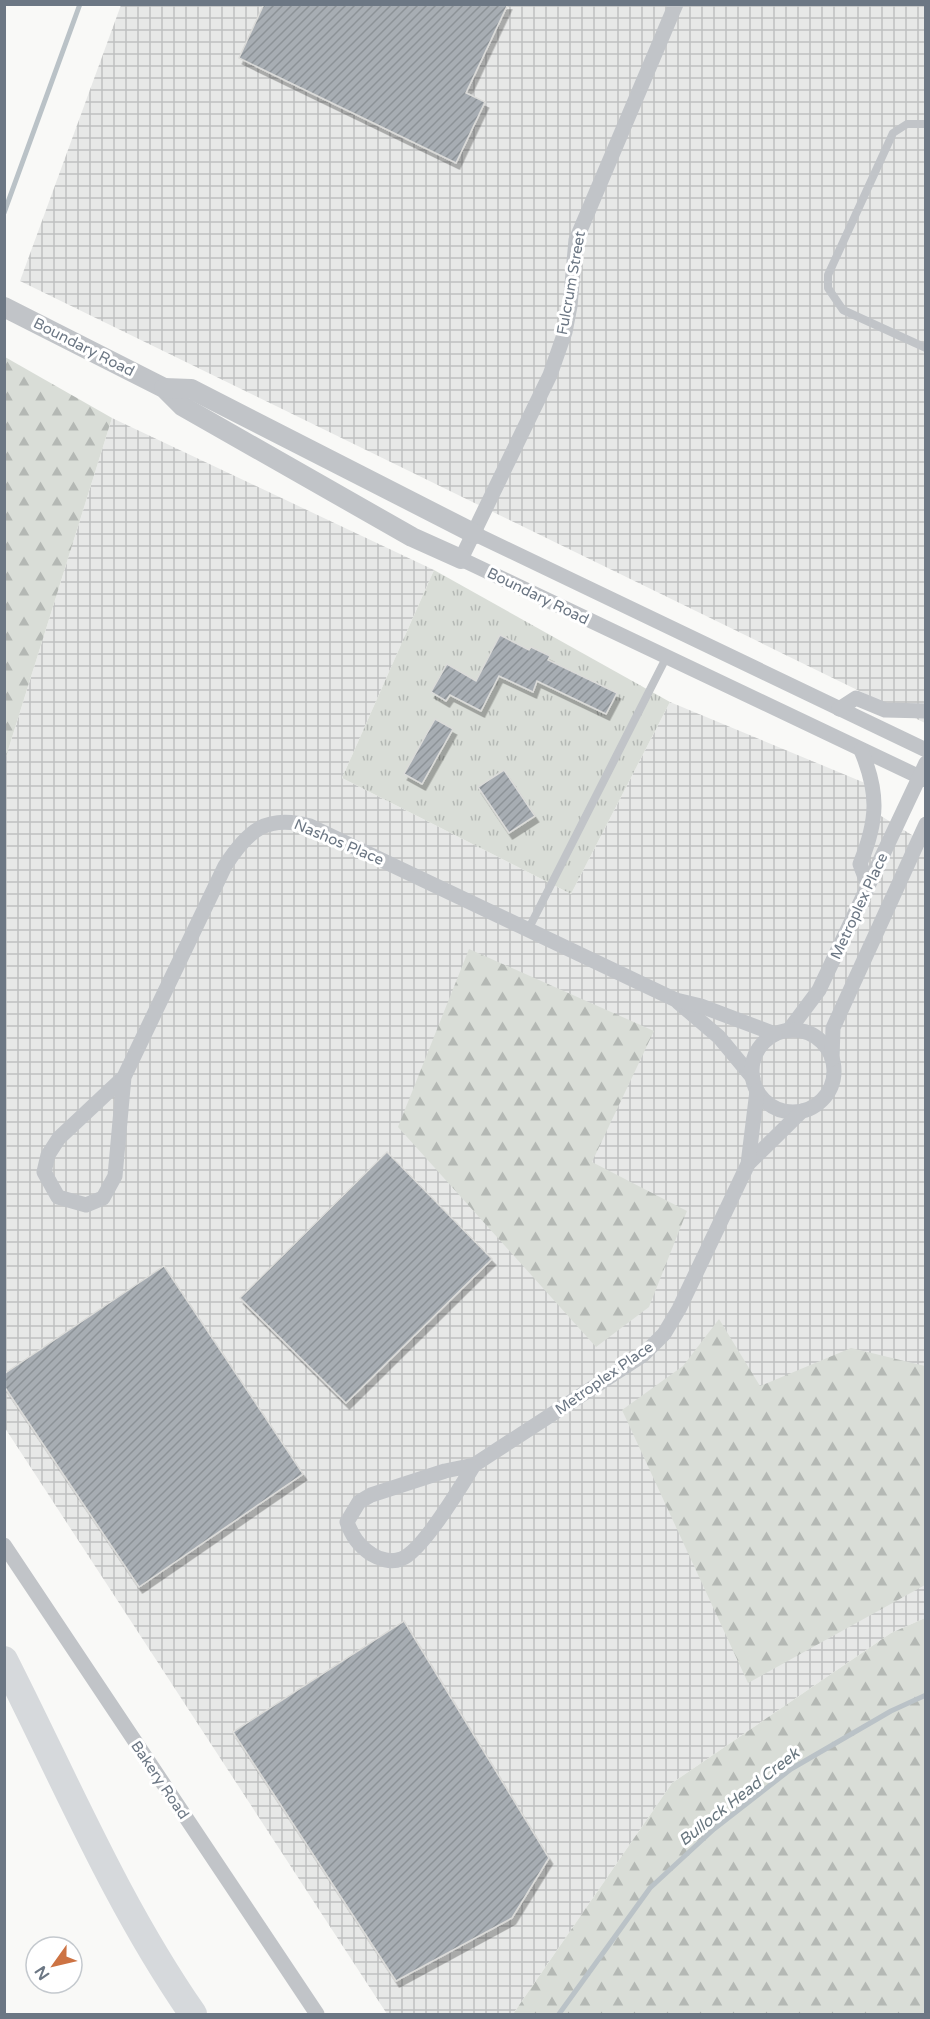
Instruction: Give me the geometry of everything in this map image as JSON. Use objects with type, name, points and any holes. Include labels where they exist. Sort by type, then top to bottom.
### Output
[{"type":"highway","points":[[4,1660],[107,1872],[142,1936],[193,2014]]},
{"type":"street","name":"Fulcrum Street","points":[[462,560],[550,375],[568,315],[576,240],[676,4]]},
{"type":"street","name":"Boundary Road","points":[[4,307],[164,388],[182,406],[412,537],[861,750],[924,773]]},
{"type":"street","name":"Boundary Road","points":[[164,388],[191,389],[475,534],[926,750]]},
{"type":"street","points":[[839,709],[856,698],[885,710],[926,711]]},
{"type":"street","points":[[861,750],[870,772],[876,803],[872,834],[860,864],[868,885]]},
{"type":"street","name":"Metroplex Place","points":[[782,1032],[819,990],[924,773]]},
{"type":"street","name":"Nashos Place","points":[[124,1077],[59,1138],[48,1155],[44,1172],[58,1197],[86,1205],[103,1198],[115,1176],[124,1077],[225,866],[240,842],[264,826],[289,820],[310,826],[676,1000],[782,1032]]},
{"type":"street","name":"Metroplex Place","points":[[832,1059],[833,1028],[921,841],[926,824]]},
{"type":"street","name":"Nashos Place","points":[[676,1000],[719,1037],[755,1085]]},
{"type":"street","points":[[803,1031],[816,1036],[826,1046],[832,1059],[834,1073],[831,1087],[824,1098],[802,1111],[776,1108],[766,1101],[755,1085],[752,1065],[756,1053],[764,1042],[782,1032],[803,1031]]},
{"type":"street","name":"Metroplex Place","points":[[748,1164],[755,1085]]},
{"type":"street","name":"Metroplex Place","points":[[474,1465],[454,1499],[412,1552],[401,1560],[380,1560],[353,1538],[347,1522],[359,1502],[371,1495],[437,1473],[474,1465],[643,1355],[664,1334],[679,1309],[748,1164],[802,1111]]},
{"type":"street","name":"Bakery Road","points":[[4,1545],[317,2014]]},
{"type":"lane","points":[[926,124],[907,124],[893,133],[828,275],[828,288],[843,310],[926,348]]},
{"type":"lane","points":[[528,930],[666,658]]},
{"type":"shaded area","points":[[121,5],[925,5],[925,723],[20,281]]},
{"type":"shaded area","points":[[112,418],[434,570],[342,778],[571,894],[670,702],[865,783],[868,808],[925,843],[925,1618],[891,1633],[672,1783],[513,2014],[387,2014],[5,1428],[5,760]]},
{"type":"green space","points":[[5,357],[112,418],[5,760]]},
{"type":"green space","points":[[434,570],[670,702],[571,894],[342,778]]},
{"type":"green space","points":[[469,949],[654,1031],[592,1162],[687,1211],[649,1307],[596,1347],[398,1127]]},
{"type":"green space","points":[[719,1319],[760,1386],[851,1348],[925,1366],[925,1585],[748,1683],[622,1410],[683,1366]]},
{"type":"green space","points":[[925,1618],[925,2014],[513,2014],[672,1783],[891,1633]]},
{"type":"building","points":[[264,4],[508,4],[466,93],[485,102],[456,163],[239,58]]},
{"type":"building","points":[[500,635],[529,650],[531,647],[550,656],[548,660],[617,693],[606,714],[537,681],[533,692],[499,676],[481,711],[450,695],[446,701],[431,692],[447,664],[476,681]]},
{"type":"building","points":[[435,719],[453,729],[422,784],[404,774]]},
{"type":"building","points":[[504,770],[535,816],[509,833],[478,787]]},
{"type":"building","points":[[387,1152],[492,1259],[346,1403],[240,1298]]},
{"type":"building","points":[[164,1266],[303,1474],[139,1587],[4,1386],[4,1374]]},
{"type":"building","points":[[404,1621],[549,1858],[512,1918],[396,1981],[233,1732]]},
{"type":"waterway","points":[[4,213],[80,4]]},
{"type":"waterway","name":"Bullock Head Creek","points":[[559,2014],[650,1888],[714,1829],[791,1769],[891,1711],[926,1695]]}]
